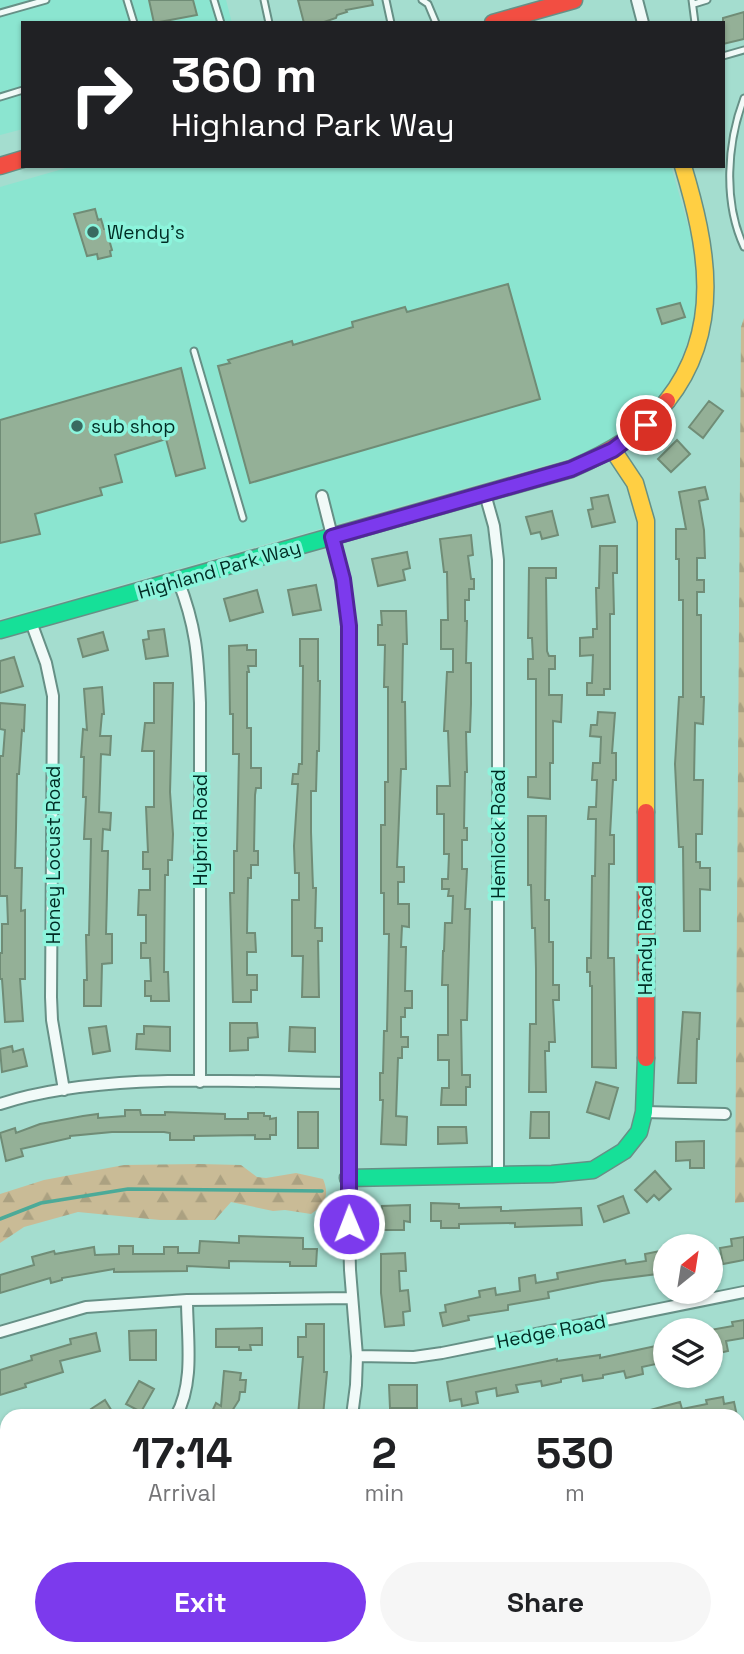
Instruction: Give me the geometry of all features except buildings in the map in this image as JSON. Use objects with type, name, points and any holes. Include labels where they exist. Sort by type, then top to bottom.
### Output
[{"type":"street","points":[[519,19],[543,16],[575,0]]},
{"type":"street","points":[[637,0],[642,21]]},
{"type":"street","points":[[0,166],[21,160]]},
{"type":"street","name":"Highland Park Way","points":[[0,630],[571,469],[613,450],[641,430],[672,397],[693,358],[701,332],[706,307],[704,247],[684,168]]},
{"type":"street","name":"Handy Road","points":[[348,1178],[575,1173],[604,1165],[633,1141],[639,1132],[644,1112],[646,521],[634,478],[613,450]]},
{"type":"street","name":"Hemlock Road","points":[[485,494],[494,526],[498,560],[498,1174]]},
{"type":"street","points":[[322,496],[343,579],[349,626],[348,1178],[357,1356],[353,1409]]},
{"type":"street","name":"Hybrid Road","points":[[178,580],[198,645],[200,1082]]},
{"type":"street","name":"Honey Locust Road","points":[[31,622],[46,663],[53,696],[51,997],[52,1020],[64,1090]]},
{"type":"street","points":[[0,1104],[64,1090],[98,1086],[200,1082],[348,1083]]},
{"type":"street","points":[[644,1112],[725,1114]]},
{"type":"street","name":"Hedge Road","points":[[357,1356],[414,1357],[442,1353],[744,1292]]},
{"type":"street","points":[[0,1332],[86,1307],[187,1300],[352,1298]]},
{"type":"street","points":[[179,1409],[186,1391],[187,1300]]},
{"type":"lane","points":[[0,13],[47,0]]},
{"type":"lane","points":[[128,0],[133,21]]},
{"type":"lane","points":[[214,0],[220,21]]},
{"type":"lane","points":[[264,0],[269,21]]},
{"type":"lane","points":[[386,0],[391,21]]},
{"type":"lane","points":[[422,0],[428,4],[435,21]]},
{"type":"lane","points":[[695,21],[693,2],[707,0]]},
{"type":"lane","points":[[725,55],[744,50]]},
{"type":"lane","points":[[0,97],[21,91]]},
{"type":"lane","points":[[744,98],[733,133],[730,166],[734,219],[744,247]]},
{"type":"lane","points":[[194,351],[243,519]]},
{"type":"shaded area","points":[[0,0],[226,0],[231,21],[21,21],[21,130],[0,135]]},
{"type":"shaded area","points":[[66,168],[672,168],[695,250],[700,285],[693,328],[676,372],[655,403],[620,435],[582,455],[0,619],[0,187]]},
{"type":"green space","points":[[744,318],[744,1202],[735,1203],[741,327]]},
{"type":"green space","points":[[124,1165],[241,1165],[257,1177],[296,1173],[323,1179],[325,1199],[311,1214],[273,1211],[231,1202],[215,1220],[160,1220],[78,1212],[24,1227],[0,1243],[0,1194],[44,1180]]},
{"type":"waterway","points":[[0,1219],[41,1203],[128,1189],[322,1191]]},
{"type":"traffic: fast","points":[[0,630],[334,536]]},
{"type":"traffic: fast","points":[[348,1178],[552,1174],[593,1170],[624,1151],[639,1132],[644,1112],[646,1058]]},
{"type":"traffic: slow","points":[[667,401],[685,374],[697,345],[703,316],[704,257],[684,168]]},
{"type":"traffic: slow","points":[[613,450],[635,483],[646,521],[646,812]]},
{"type":"traffic: jam","points":[[500,21],[574,0]]},
{"type":"traffic: jam","points":[[0,166],[21,160]]},
{"type":"traffic: jam","points":[[334,536],[571,469],[624,441],[647,424],[667,401]]},
{"type":"traffic: jam","points":[[646,812],[646,1058]]},
{"type":"place","name":"Wendy's","points":[[93,232]]},
{"type":"place","name":"sub shop","points":[[77,426]]},
{"type":"route","points":[[349,1224],[348,805],[351,690],[347,602],[332,537],[571,469],[613,450],[646,425]]}]
